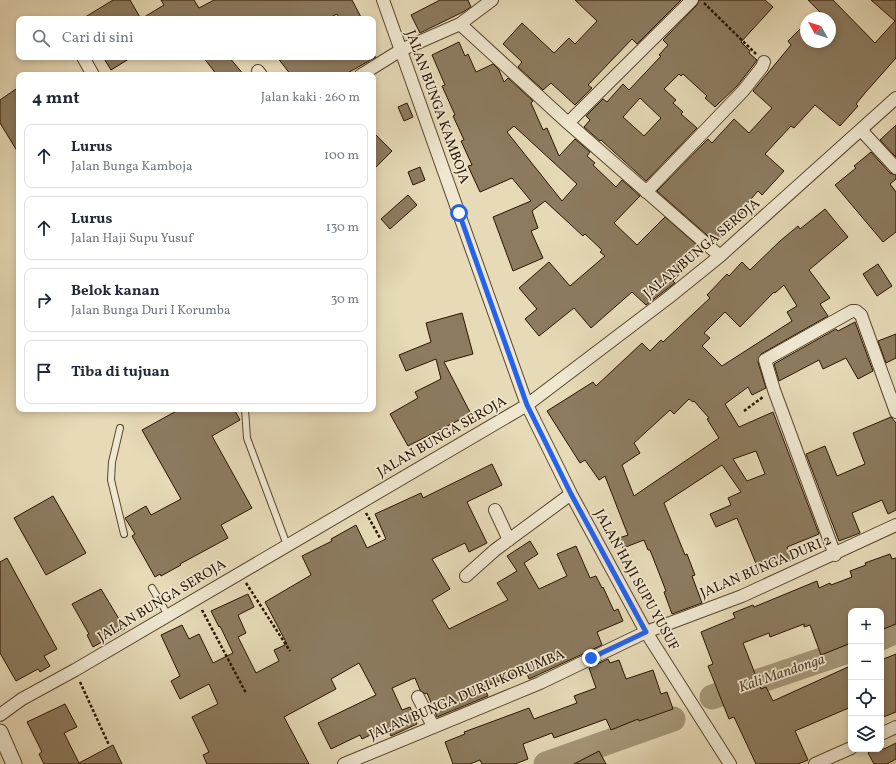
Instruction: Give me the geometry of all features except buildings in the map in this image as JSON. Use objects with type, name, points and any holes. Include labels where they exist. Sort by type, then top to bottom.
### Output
[{"type":"street","name":"JALAN BUNGA KAMBOJA","points":[[384,0],[527,405]]},
{"type":"street","points":[[366,72],[401,50],[460,24],[492,0]]},
{"type":"street","points":[[568,123],[692,0]]},
{"type":"street","points":[[460,24],[568,123],[720,256]]},
{"type":"street","points":[[85,60],[91,72]]},
{"type":"street","points":[[646,192],[743,91],[762,67],[764,62]]},
{"type":"street","name":"JALAN BUNGA SEROJA","points":[[0,715],[22,699],[75,670],[527,405],[663,303],[720,256],[896,98]]},
{"type":"street","points":[[861,130],[896,168]]},
{"type":"street","points":[[835,554],[764,362],[766,358],[852,311],[856,311],[861,315],[896,412]]},
{"type":"street","name":"JALAN HAJI SUPU YUSUF","points":[[527,405],[571,494],[646,632],[730,764]]},
{"type":"street","points":[[466,576],[509,540],[571,494]]},
{"type":"street","points":[[495,510],[509,540]]},
{"type":"street","name":"JALAN BUNGA DURI 2","points":[[646,632],[742,596],[896,525]]},
{"type":"street","name":"JALAN BUNGA DURI I KORUMBA","points":[[344,764],[540,683],[646,632]]},
{"type":"street","points":[[418,697],[433,726]]},
{"type":"street","points":[[884,733],[896,727]]},
{"type":"street","points":[[0,732],[14,764]]},
{"type":"street","points":[[815,764],[848,749]]},
{"type":"lane","points":[[244,412],[247,438],[287,545]]},
{"type":"lane","points":[[120,428],[112,462],[111,480],[124,534]]},
{"type":"lane","points":[[152,588],[168,615]]},
{"type":"path","points":[[700,0],[738,35],[764,62]]},
{"type":"path","points":[[744,411],[774,390]]},
{"type":"path","points":[[360,503],[380,538]]},
{"type":"path","points":[[240,572],[290,651]]},
{"type":"path","points":[[196,599],[246,693]]},
{"type":"path","points":[[75,670],[109,745]]},
{"type":"waterway","name":"Kali Mandonga","points":[[884,637],[896,631]]},
{"type":"waterway","name":"Kali Mandonga","points":[[712,697],[848,651]]},
{"type":"waterway","name":"Kali Mandonga","points":[[546,764],[673,719]]},
{"type":"route","points":[[459,213],[500,325],[527,405],[571,494],[646,632],[591,658]]}]
